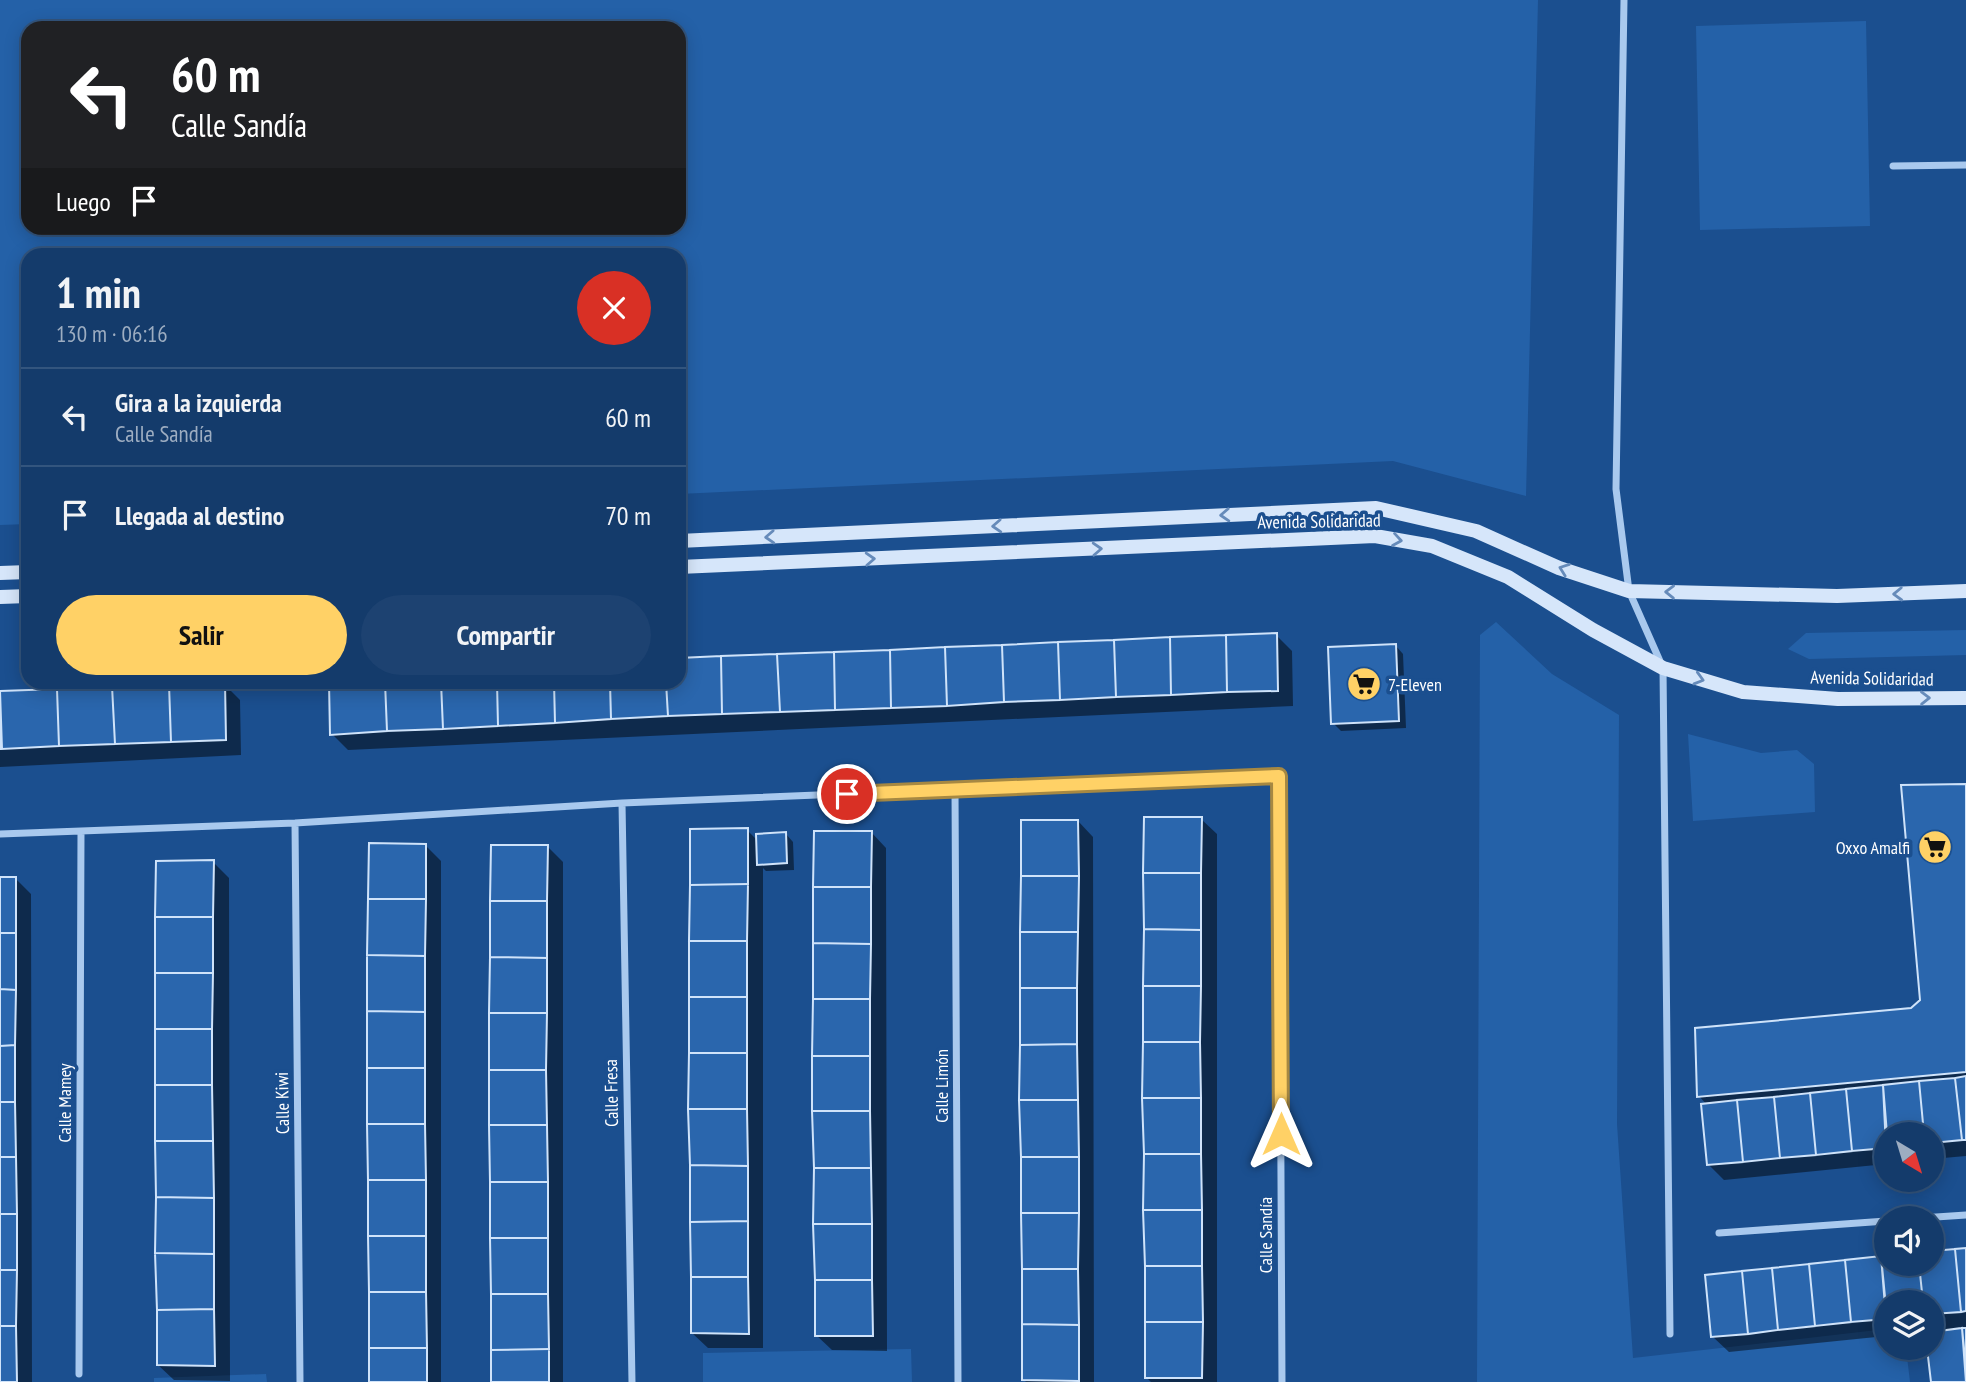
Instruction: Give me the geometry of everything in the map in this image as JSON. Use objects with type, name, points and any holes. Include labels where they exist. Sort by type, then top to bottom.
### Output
[{"type":"main road","name":"Avenida Solidaridad","points":[[686,541],[1376,508],[1476,531],[1559,568],[1629,591],[1837,596],[1966,592]]},
{"type":"main road","name":"Avenida Solidaridad","points":[[686,567],[1375,537],[1432,546],[1508,577],[1594,631],[1663,668],[1743,692],[1838,699],[1966,698]]},
{"type":"main road","points":[[0,573],[21,572]]},
{"type":"main road","points":[[0,597],[21,596]]},
{"type":"street","points":[[1624,0],[1616,489],[1629,591],[1663,668],[1670,1334]]},
{"type":"street","points":[[1893,166],[1966,165]]},
{"type":"street","name":"Calle Sandía","points":[[622,803],[1279,776],[1282,1382]]},
{"type":"street","name":"Calle Limón","points":[[955,790],[958,1382]]},
{"type":"street","points":[[0,834],[295,823],[622,803]]},
{"type":"street","name":"Calle Fresa","points":[[622,803],[632,1382]]},
{"type":"street","name":"Calle Kiwi","points":[[295,823],[300,1382]]},
{"type":"street","name":"Calle Mamey","points":[[79,1374],[81,832]]},
{"type":"street","points":[[1944,1216],[1966,1214]]},
{"type":"street","points":[[1719,1233],[1874,1222]]},
{"type":"shaded area","points":[[0,0],[1538,0],[1526,496],[1393,461],[686,494],[686,248],[21,248],[21,524],[0,525]]},
{"type":"shaded area","points":[[1866,21],[1870,226],[1700,230],[1696,26]]},
{"type":"shaded area","points":[[1496,622],[1552,674],[1619,715],[1617,1124],[1633,1358],[1874,1330],[1874,1360],[1907,1360],[1910,1382],[1477,1382],[1480,635]]},
{"type":"shaded area","points":[[1966,630],[1966,655],[1809,659],[1788,649],[1806,633]]},
{"type":"shaded area","points":[[1688,734],[1761,753],[1797,750],[1814,764],[1815,812],[1693,821]]},
{"type":"shaded area","points":[[911,1349],[912,1382],[703,1382],[703,1353]]},
{"type":"shaded area","points":[[266,1374],[267,1382],[154,1382],[154,1378]]},
{"type":"building","points":[[1277,633],[1278,691],[1227,692],[1226,635]]},
{"type":"building","points":[[1226,635],[1227,692],[1171,695],[1170,637]]},
{"type":"building","points":[[1170,637],[1171,695],[1116,697],[1114,640]]},
{"type":"building","points":[[1114,640],[1116,697],[1060,700],[1058,642]]},
{"type":"building","points":[[1058,642],[1060,700],[1004,702],[1002,645]]},
{"type":"building","name":"7-Eleven","points":[[1396,644],[1399,721],[1331,724],[1328,647]]},
{"type":"building","points":[[1002,645],[1004,702],[947,706],[945,647]]},
{"type":"building","points":[[945,647],[947,706],[891,708],[890,650]]},
{"type":"building","points":[[890,650],[891,708],[835,710],[834,652]]},
{"type":"building","points":[[834,652],[835,710],[780,712],[777,654]]},
{"type":"building","points":[[777,654],[780,712],[722,714],[721,656]]},
{"type":"building","points":[[721,656],[722,714],[668,716],[666,689],[686,689],[686,658]]},
{"type":"building","points":[[57,689],[112,689],[115,744],[59,746]]},
{"type":"building","points":[[57,689],[59,746],[2,749],[0,691]]},
{"type":"building","points":[[112,689],[169,689],[171,742],[115,744]]},
{"type":"building","points":[[169,689],[225,689],[226,740],[171,742]]},
{"type":"building","points":[[329,689],[385,689],[387,731],[330,735]]},
{"type":"building","points":[[385,689],[441,689],[443,729],[387,731]]},
{"type":"building","points":[[441,689],[497,689],[498,726],[443,729]]},
{"type":"building","points":[[497,689],[554,689],[555,723],[498,726]]},
{"type":"building","points":[[554,689],[610,689],[611,719],[555,723]]},
{"type":"building","points":[[610,689],[666,689],[668,716],[611,719]]},
{"type":"building","points":[[0,691],[2,749],[0,749]]},
{"type":"building","points":[[1966,784],[1966,1072],[1697,1097],[1695,1028],[1911,1008],[1920,1000],[1901,785]]},
{"type":"building","points":[[1144,817],[1202,817],[1201,873],[1143,873]]},
{"type":"building","points":[[1021,820],[1078,820],[1079,876],[1021,876]]},
{"type":"building","points":[[748,828],[748,884],[690,885],[690,829]]},
{"type":"building","points":[[814,831],[872,831],[871,887],[813,887]]},
{"type":"building","points":[[786,832],[787,863],[757,865],[756,834]]},
{"type":"building","points":[[369,843],[426,844],[426,899],[368,899]]},
{"type":"building","points":[[491,845],[548,845],[547,901],[490,901]]},
{"type":"building","points":[[214,860],[213,917],[155,917],[156,861]]},
{"type":"building","points":[[1143,873],[1201,873],[1201,930],[1144,929]]},
{"type":"building","points":[[1021,876],[1079,876],[1078,932],[1020,932]]},
{"type":"building","points":[[0,877],[16,877],[16,933],[0,933]]},
{"type":"building","points":[[748,884],[747,941],[689,941],[690,885]]},
{"type":"building","points":[[813,887],[871,887],[871,944],[813,943]]},
{"type":"building","points":[[368,899],[426,899],[425,956],[367,955]]},
{"type":"building","points":[[490,901],[547,901],[547,958],[490,957]]},
{"type":"building","points":[[155,917],[213,917],[213,973],[155,973]]},
{"type":"building","points":[[1144,929],[1201,930],[1201,986],[1143,986]]},
{"type":"building","points":[[1020,932],[1078,932],[1077,988],[1020,988]]},
{"type":"building","points":[[0,933],[16,933],[16,990],[0,989]]},
{"type":"building","points":[[689,941],[747,941],[747,997],[689,997]]},
{"type":"building","points":[[813,943],[871,944],[870,999],[813,999]]},
{"type":"building","points":[[367,955],[425,956],[425,1012],[367,1011]]},
{"type":"building","points":[[490,957],[547,958],[547,1013],[489,1013]]},
{"type":"building","points":[[155,973],[213,973],[212,1029],[155,1029]]},
{"type":"building","points":[[1143,986],[1201,986],[1200,1042],[1143,1042]]},
{"type":"building","points":[[1020,988],[1077,988],[1077,1044],[1020,1045]]},
{"type":"building","points":[[0,989],[16,990],[15,1045],[0,1046]]},
{"type":"building","points":[[689,997],[747,997],[747,1053],[689,1053]]},
{"type":"building","points":[[813,999],[870,999],[870,1056],[812,1056]]},
{"type":"building","points":[[367,1011],[425,1012],[425,1068],[367,1068]]},
{"type":"building","points":[[489,1013],[547,1013],[546,1070],[489,1070]]},
{"type":"building","points":[[155,1029],[212,1029],[212,1085],[155,1085]]},
{"type":"building","points":[[1143,1042],[1200,1042],[1201,1098],[1142,1098]]},
{"type":"building","points":[[1077,1044],[1078,1100],[1019,1100],[1020,1045]]},
{"type":"building","points":[[15,1045],[15,1102],[0,1102],[0,1046]]},
{"type":"building","points":[[689,1053],[747,1053],[747,1109],[688,1109]]},
{"type":"building","points":[[812,1056],[870,1056],[870,1111],[812,1111]]},
{"type":"building","points":[[367,1068],[425,1068],[425,1124],[367,1124]]},
{"type":"building","points":[[489,1070],[546,1070],[547,1125],[489,1125]]},
{"type":"building","points":[[1966,1076],[1966,1140],[1962,1140],[1955,1078]]},
{"type":"building","points":[[1955,1078],[1962,1140],[1944,1142],[1944,1122],[1923,1122],[1919,1081]]},
{"type":"building","points":[[1919,1081],[1923,1122],[1886,1122],[1883,1085]]},
{"type":"building","points":[[155,1085],[212,1085],[213,1141],[155,1141]]},
{"type":"building","points":[[1883,1085],[1885,1122],[1874,1122],[1874,1149],[1852,1151],[1846,1089]]},
{"type":"building","points":[[1846,1089],[1852,1151],[1816,1155],[1810,1093]]},
{"type":"building","points":[[1810,1093],[1816,1155],[1780,1158],[1774,1097]]},
{"type":"building","points":[[1774,1097],[1780,1158],[1743,1162],[1737,1100]]},
{"type":"building","points":[[1142,1098],[1201,1098],[1201,1154],[1144,1154]]},
{"type":"building","points":[[1019,1100],[1078,1100],[1079,1157],[1021,1157]]},
{"type":"building","points":[[1737,1100],[1743,1162],[1707,1165],[1701,1104]]},
{"type":"building","points":[[0,1102],[15,1102],[16,1157],[0,1157]]},
{"type":"building","points":[[688,1109],[747,1109],[748,1166],[690,1165]]},
{"type":"building","points":[[812,1111],[870,1111],[871,1168],[814,1168]]},
{"type":"building","points":[[367,1124],[425,1124],[426,1180],[368,1180]]},
{"type":"building","points":[[489,1125],[547,1125],[548,1182],[490,1182]]},
{"type":"building","points":[[155,1141],[213,1141],[214,1198],[156,1197]]},
{"type":"building","points":[[1144,1154],[1201,1154],[1202,1210],[1143,1210]]},
{"type":"building","points":[[0,1157],[16,1157],[17,1214],[0,1214]]},
{"type":"building","points":[[1021,1157],[1079,1157],[1079,1213],[1021,1213]]},
{"type":"building","points":[[690,1165],[748,1166],[748,1221],[690,1222]]},
{"type":"building","points":[[814,1168],[871,1168],[872,1224],[813,1224]]},
{"type":"building","points":[[368,1180],[426,1180],[426,1236],[368,1236]]},
{"type":"building","points":[[490,1182],[548,1182],[548,1238],[490,1238]]},
{"type":"building","points":[[156,1197],[214,1198],[214,1254],[155,1253]]},
{"type":"building","points":[[1143,1210],[1202,1210],[1202,1266],[1145,1266]]},
{"type":"building","points":[[1021,1213],[1079,1213],[1078,1269],[1022,1269]]},
{"type":"building","points":[[0,1214],[17,1214],[17,1270],[0,1270]]},
{"type":"building","points":[[748,1221],[748,1277],[691,1277],[690,1222]]},
{"type":"building","points":[[813,1224],[872,1224],[872,1280],[815,1280]]},
{"type":"building","points":[[368,1236],[426,1236],[426,1292],[369,1292]]},
{"type":"building","points":[[490,1238],[548,1238],[548,1294],[491,1294]]},
{"type":"building","points":[[1966,1248],[1966,1311],[1961,1312],[1955,1249]]},
{"type":"building","points":[[1955,1249],[1961,1312],[1944,1313],[1944,1290],[1922,1290],[1920,1276],[1944,1276],[1944,1250]]},
{"type":"building","points":[[155,1253],[214,1254],[214,1309],[157,1310]]},
{"type":"building","points":[[1874,1257],[1874,1276],[1883,1276],[1884,1290],[1874,1290],[1874,1320],[1851,1322],[1845,1260]]},
{"type":"building","points":[[1845,1260],[1851,1322],[1815,1326],[1809,1264]]},
{"type":"building","points":[[1809,1264],[1815,1326],[1778,1330],[1772,1268]]},
{"type":"building","points":[[1145,1266],[1202,1266],[1203,1322],[1145,1322]]},
{"type":"building","points":[[1772,1268],[1778,1330],[1748,1334],[1742,1271]]},
{"type":"building","points":[[1022,1269],[1078,1269],[1079,1325],[1022,1324]]},
{"type":"building","points":[[0,1270],[17,1270],[16,1326],[0,1326]]},
{"type":"building","points":[[1742,1271],[1748,1334],[1711,1337],[1705,1275]]},
{"type":"building","points":[[1883,1276],[1920,1276],[1922,1290],[1884,1290]]},
{"type":"building","points":[[691,1277],[748,1277],[749,1334],[691,1333]]},
{"type":"building","points":[[815,1280],[872,1280],[873,1336],[815,1336]]},
{"type":"building","points":[[369,1292],[426,1292],[427,1348],[369,1348]]},
{"type":"building","points":[[491,1294],[548,1294],[549,1349],[491,1350]]},
{"type":"building","points":[[214,1309],[215,1366],[157,1365],[157,1310]]},
{"type":"building","points":[[1145,1322],[1203,1322],[1202,1378],[1145,1378]]},
{"type":"building","points":[[1022,1324],[1079,1325],[1079,1381],[1022,1380]]},
{"type":"building","points":[[0,1326],[16,1326],[17,1382],[0,1382]]},
{"type":"building","points":[[1962,1328],[1966,1382],[1931,1382],[1928,1360],[1944,1360],[1944,1330]]},
{"type":"building","points":[[1962,1328],[1966,1328],[1966,1368]]},
{"type":"building","points":[[369,1348],[427,1348],[427,1382],[369,1382]]},
{"type":"building","points":[[549,1349],[549,1382],[491,1382],[491,1350]]},
{"type":"place","name":"7-Eleven","points":[[1364,684]]},
{"type":"place","name":"Oxxo Amalfi","points":[[1935,847]]},
{"type":"route","points":[[847,794],[1279,776],[1281,1134]]}]
